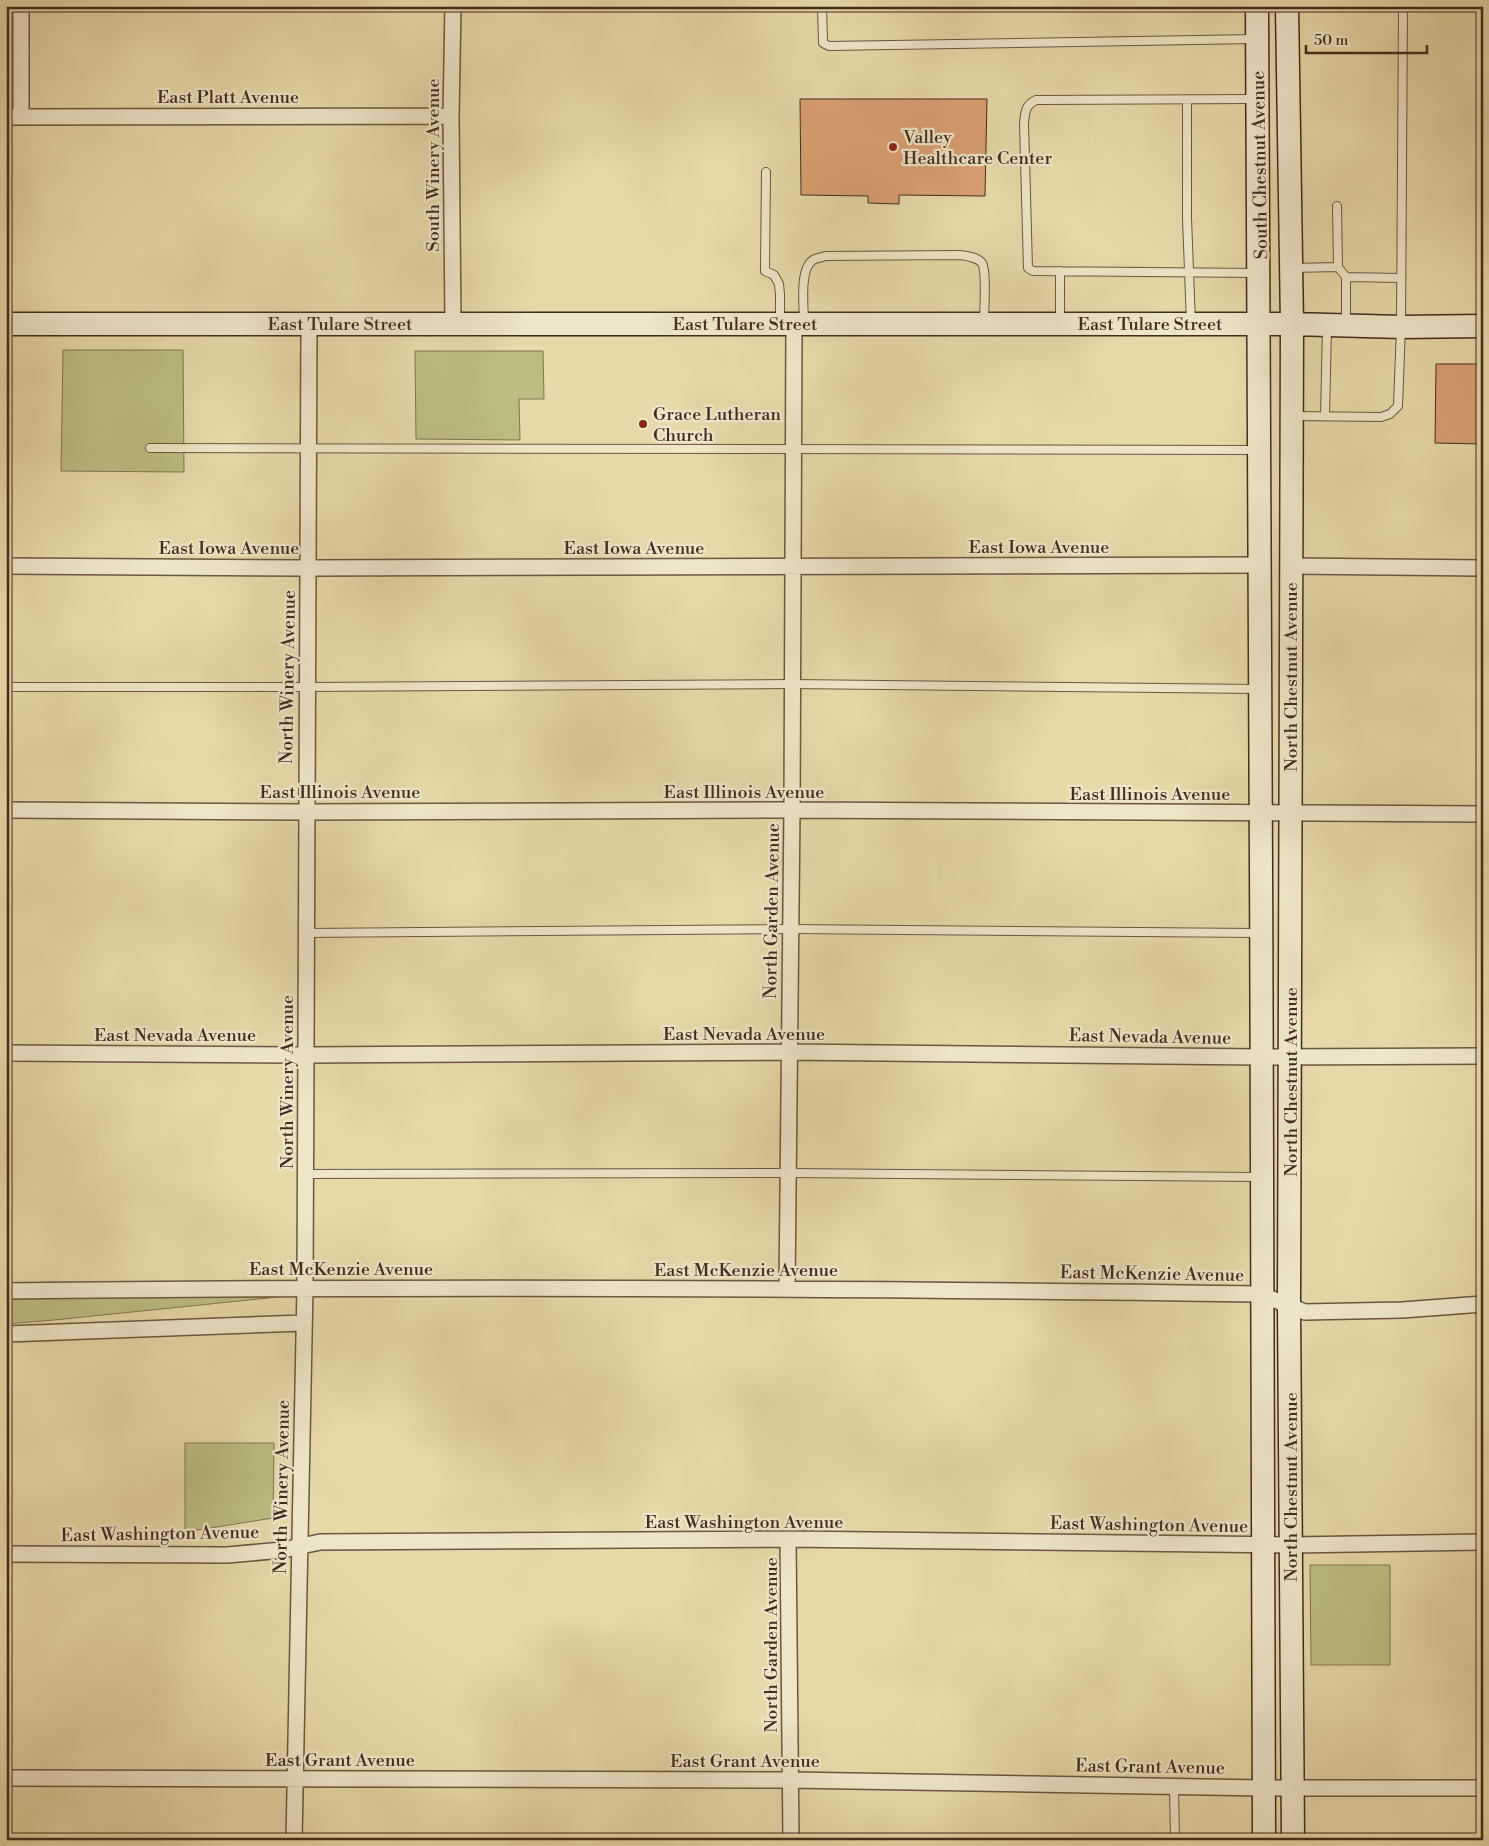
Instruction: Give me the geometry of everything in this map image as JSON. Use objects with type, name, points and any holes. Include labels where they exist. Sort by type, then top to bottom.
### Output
[{"type":"main road","name":"South Chestnut Avenue","points":[[1258,6],[1261,324]]},
{"type":"main road","name":"South Chestnut Avenue","points":[[1287,6],[1292,324]]},
{"type":"main road","name":"East Tulare Street","points":[[6,324],[1292,324],[1400,327],[1483,326]]},
{"type":"main road","name":"North Chestnut Avenue","points":[[1261,324],[1260,1294],[1264,1840]]},
{"type":"main road","name":"North Chestnut Avenue","points":[[1292,324],[1289,1306],[1293,1840]]},
{"type":"main road","points":[[1262,565],[1267,567],[1275,576],[1277,658],[1291,688]]},
{"type":"street","points":[[14,117],[21,6]]},
{"type":"street","name":"South Winery Avenue","points":[[453,6],[451,116],[453,324]]},
{"type":"street","name":"East Platt Avenue","points":[[14,117],[451,116]]},
{"type":"street","name":"North Winery Avenue","points":[[294,1840],[301,1546],[304,1287],[309,324]]},
{"type":"street","name":"North Garden Avenue","points":[[787,1288],[792,810],[792,566],[795,448],[793,324]]},
{"type":"street","name":"East Iowa Avenue","points":[[6,566],[308,568],[1262,565]]},
{"type":"street","points":[[1291,566],[1483,568]]},
{"type":"street","name":"East Illinois Avenue","points":[[6,810],[306,812],[792,810],[1483,814]]},
{"type":"street","name":"East Nevada Avenue","points":[[6,1053],[305,1055],[788,1052],[1260,1057],[1483,1056]]},
{"type":"street","name":"East McKenzie Avenue","points":[[6,1291],[304,1287],[787,1288],[1260,1294],[1305,1312],[1354,1312],[1483,1304]]},
{"type":"street","points":[[6,1334],[303,1323]]},
{"type":"street","name":"North Garden Avenue","points":[[788,1540],[791,1840]]},
{"type":"street","name":"East Washington Avenue","points":[[6,1554],[226,1555],[283,1550],[320,1542],[788,1540],[1291,1544],[1483,1542]]},
{"type":"street","name":"East Grant Avenue","points":[[6,1778],[790,1780],[1263,1788],[1483,1788]]},
{"type":"lane","points":[[822,6],[823,43],[829,46],[1258,39]]},
{"type":"lane","points":[[1291,416],[1381,417],[1390,414],[1398,406],[1403,6]]},
{"type":"lane","points":[[1259,99],[1036,100],[1026,108],[1024,124],[1028,268],[1033,271],[1261,274]]},
{"type":"lane","points":[[1186,100],[1188,138],[1187,218],[1191,324]]},
{"type":"lane","points":[[766,172],[765,271],[774,274],[793,324]]},
{"type":"lane","points":[[1337,206],[1338,267],[1346,277]]},
{"type":"lane","points":[[793,324],[806,268],[813,260],[825,256],[951,255],[972,257],[981,262],[984,271],[984,324]]},
{"type":"lane","points":[[1291,268],[1338,267]]},
{"type":"lane","points":[[1060,271],[1060,324]]},
{"type":"lane","points":[[1346,277],[1401,278]]},
{"type":"lane","points":[[1325,416],[1336,325],[1346,277]]},
{"type":"lane","points":[[150,448],[1262,450]]},
{"type":"lane","points":[[6,687],[792,684],[1261,690]]},
{"type":"lane","points":[[306,933],[790,929],[1260,933]]},
{"type":"lane","points":[[305,1174],[788,1173],[1260,1177]]},
{"type":"lane","points":[[1174,1786],[1175,1840]]},
{"type":"green space","points":[[63,350],[183,350],[184,472],[61,471]]},
{"type":"green space","points":[[415,351],[543,351],[544,399],[519,399],[520,440],[416,439]]},
{"type":"green space","points":[[278,1297],[54,1320],[6,1324],[6,1298]]},
{"type":"green space","points":[[185,1443],[274,1443],[273,1518],[185,1532]]},
{"type":"green space","points":[[1310,1565],[1390,1565],[1390,1665],[1311,1665]]},
{"type":"building","name":"Valley Healthcare Center","points":[[800,99],[987,99],[985,196],[899,195],[899,204],[868,203],[868,196],[801,195]]},
{"type":"building","points":[[1436,364],[1483,364],[1483,444],[1435,443]]},
{"type":"place","name":"Valley Healthcare Center","points":[[893,147]]},
{"type":"place","name":"Grace Lutheran Church","points":[[643,424]]}]
